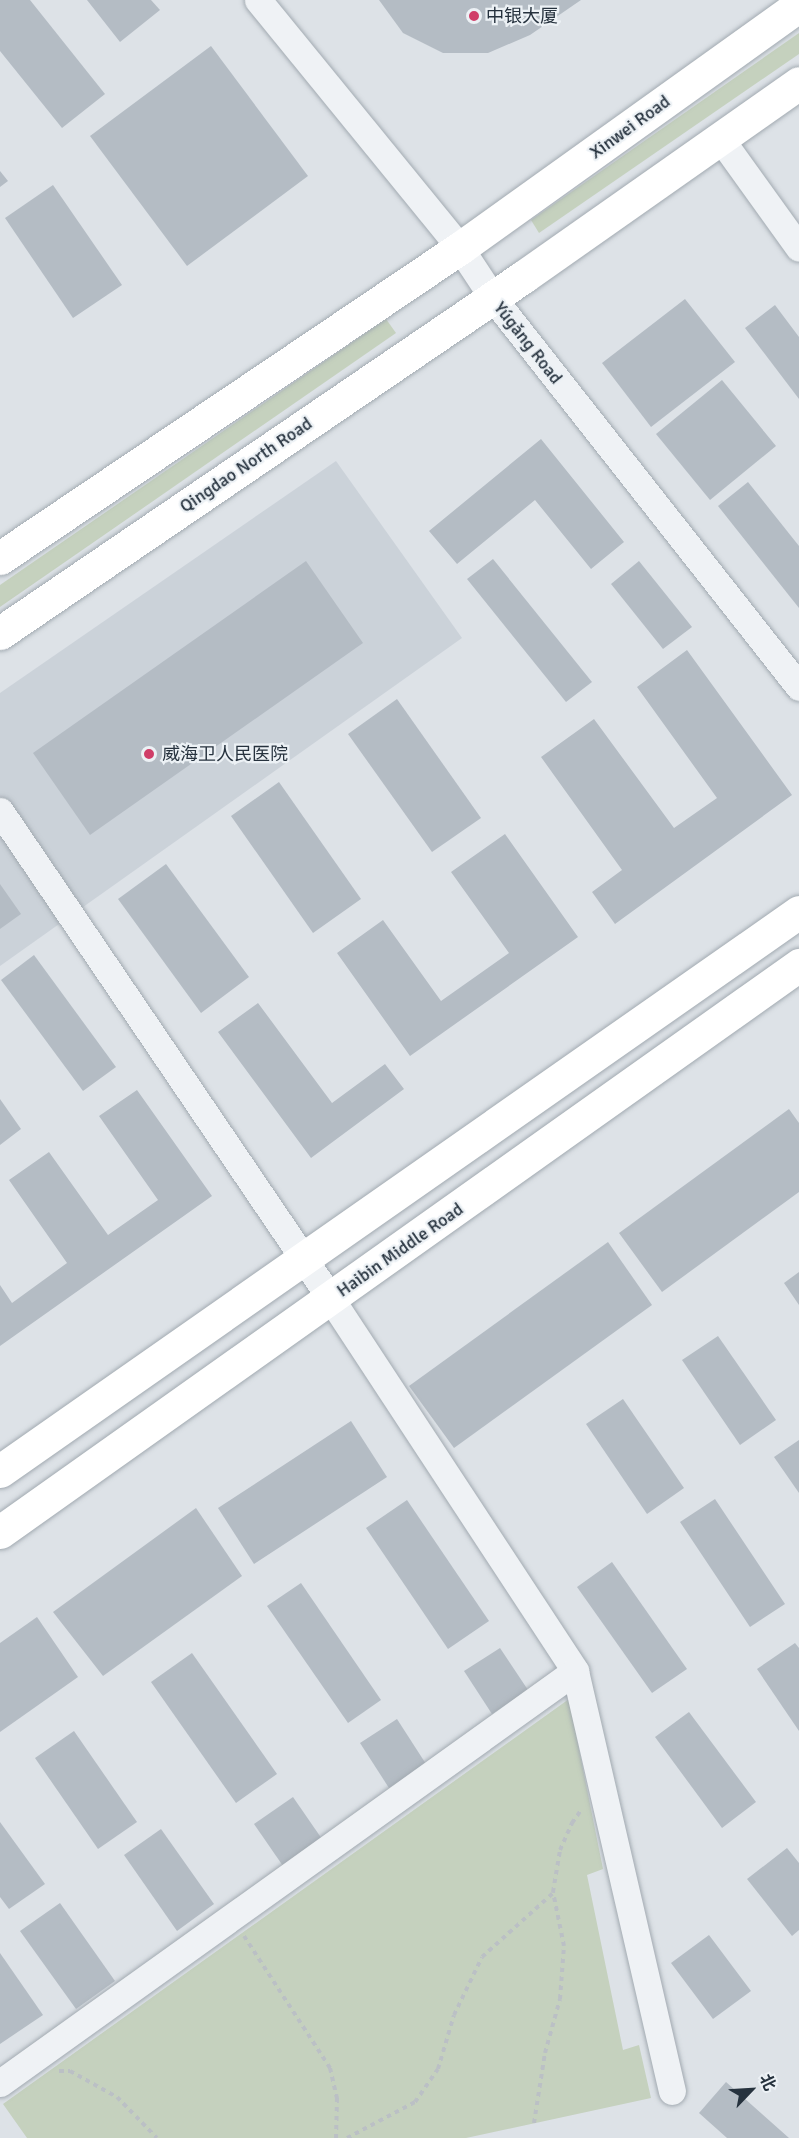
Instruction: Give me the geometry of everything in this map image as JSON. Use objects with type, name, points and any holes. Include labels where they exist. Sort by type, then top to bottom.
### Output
[{"type":"main road","name":"Xinwei Road","points":[[460,248],[799,5]]},
{"type":"main road","points":[[493,298],[799,83]]},
{"type":"main road","points":[[0,558],[460,248]]},
{"type":"main road","name":"Qingdao North Road","points":[[0,633],[493,298]]},
{"type":"main road","points":[[0,1471],[799,912]]},
{"type":"main road","name":"Haibin Middle Road","points":[[0,1532],[799,965]]},
{"type":"street","name":"Yúgǎng Road","points":[[258,0],[460,248],[493,298],[799,687]]},
{"type":"street","points":[[720,138],[799,248]]},
{"type":"street","points":[[0,811],[331,1299],[575,1671],[672,2091]]},
{"type":"street","points":[[0,2083],[575,1671]]},
{"type":"path","points":[[534,2123],[545,2053],[560,1999],[564,1946],[554,1892],[560,1850],[572,1823],[583,1807]]},
{"type":"path","points":[[347,2138],[415,2102],[438,2069],[454,2015],[482,1957],[554,1892]]},
{"type":"path","points":[[242,1933],[330,2068],[338,2098],[336,2138]]},
{"type":"path","points":[[50,2070],[70,2071],[117,2097],[157,2138]]},
{"type":"shaded area","name":"威海卫人民医院","points":[[336,461],[462,638],[0,966],[0,693]]},
{"type":"green space","points":[[799,33],[799,54],[539,233],[531,220]]},
{"type":"green space","points":[[386,319],[396,333],[0,607],[0,585]]},
{"type":"green space","points":[[569,1699],[603,1869],[587,1875],[623,2050],[639,2045],[651,2098],[466,2138],[27,2138],[3,2104]]},
{"type":"building","points":[[0,0],[30,0],[105,94],[62,128],[0,51]]},
{"type":"building","points":[[87,0],[151,0],[160,10],[120,42]]},
{"type":"building","name":"中银大厦","points":[[379,0],[581,0],[530,35],[488,53],[443,53],[403,33]]},
{"type":"building","points":[[211,46],[308,176],[187,266],[90,136]]},
{"type":"building","points":[[0,171],[8,181],[0,187]]},
{"type":"building","points":[[53,185],[122,285],[73,318],[5,218]]},
{"type":"building","points":[[685,299],[735,362],[651,427],[602,363]]},
{"type":"building","points":[[775,305],[799,337],[799,399],[745,328]]},
{"type":"building","points":[[722,380],[776,446],[710,500],[656,434]]},
{"type":"building","points":[[541,439],[624,542],[591,569],[535,500],[457,564],[429,531]]},
{"type":"building","points":[[748,482],[799,546],[799,608],[718,506]]},
{"type":"building","points":[[493,559],[592,682],[566,702],[467,579]]},
{"type":"building","points":[[306,561],[363,643],[90,835],[33,753]]},
{"type":"building","points":[[639,561],[692,627],[663,649],[611,584]]},
{"type":"building","points":[[687,650],[792,795],[615,924],[592,892],[622,870],[541,757],[594,719],[674,828],[717,798],[637,687]]},
{"type":"building","points":[[397,699],[481,818],[432,852],[348,734]]},
{"type":"building","points":[[279,782],[361,899],[313,933],[231,816]]},
{"type":"building","points":[[505,834],[578,937],[410,1056],[337,953],[383,920],[441,1001],[509,953],[451,872]]},
{"type":"building","points":[[166,864],[249,977],[201,1013],[118,899]]},
{"type":"building","points":[[0,884],[21,914],[0,929]]},
{"type":"building","points":[[34,955],[116,1067],[83,1091],[1,980]]},
{"type":"building","points":[[258,1003],[332,1103],[385,1064],[404,1089],[311,1158],[218,1032]]},
{"type":"building","points":[[137,1090],[212,1196],[0,1346],[0,1285],[12,1303],[67,1263],[9,1180],[49,1152],[108,1235],[158,1200],[99,1116]]},
{"type":"building","points":[[0,1099],[21,1129],[0,1145]]},
{"type":"building","points":[[789,1109],[799,1123],[799,1192],[662,1292],[619,1233]]},
{"type":"building","points":[[608,1242],[652,1305],[454,1448],[409,1386]]},
{"type":"building","points":[[799,1272],[799,1305],[784,1283]]},
{"type":"building","points":[[718,1336],[776,1420],[740,1445],[682,1360]]},
{"type":"building","points":[[623,1399],[684,1488],[647,1514],[586,1424]]},
{"type":"building","points":[[351,1421],[387,1477],[254,1564],[218,1508]]},
{"type":"building","points":[[799,1440],[799,1493],[774,1457]]},
{"type":"building","points":[[715,1499],[785,1604],[750,1627],[680,1522]]},
{"type":"building","points":[[407,1500],[489,1621],[448,1649],[366,1528]]},
{"type":"building","points":[[196,1508],[242,1576],[103,1676],[53,1612]]},
{"type":"building","points":[[612,1562],[687,1669],[652,1693],[577,1587]]},
{"type":"building","points":[[301,1583],[381,1700],[348,1723],[267,1606]]},
{"type":"building","points":[[37,1617],[78,1677],[0,1732],[0,1643]]},
{"type":"building","points":[[795,1643],[799,1648],[799,1731],[757,1669]]},
{"type":"building","points":[[500,1648],[528,1690],[492,1714],[464,1671]]},
{"type":"building","points":[[192,1653],[277,1774],[236,1803],[151,1682]]},
{"type":"building","points":[[689,1712],[756,1802],[722,1828],[655,1737]]},
{"type":"building","points":[[397,1719],[426,1764],[389,1788],[360,1743]]},
{"type":"building","points":[[74,1731],[137,1822],[98,1849],[35,1758]]},
{"type":"building","points":[[293,1797],[322,1839],[283,1866],[254,1824]]},
{"type":"building","points":[[0,1822],[45,1884],[9,1909],[0,1897]]},
{"type":"building","points":[[161,1829],[214,1904],[177,1931],[124,1855]]},
{"type":"building","points":[[787,1848],[799,1863],[799,1930],[792,1936],[747,1879]]},
{"type":"building","points":[[60,1903],[115,1981],[76,2009],[20,1931]]},
{"type":"building","points":[[709,1935],[751,1991],[713,2019],[671,1963]]},
{"type":"building","points":[[0,1953],[43,2015],[0,2044]]},
{"type":"building","points":[[726,2082],[789,2138],[727,2138],[699,2113]]},
{"type":"place","name":"中银大厦","points":[[474,16]]},
{"type":"place","name":"威海卫人民医院","points":[[149,754]]}]
